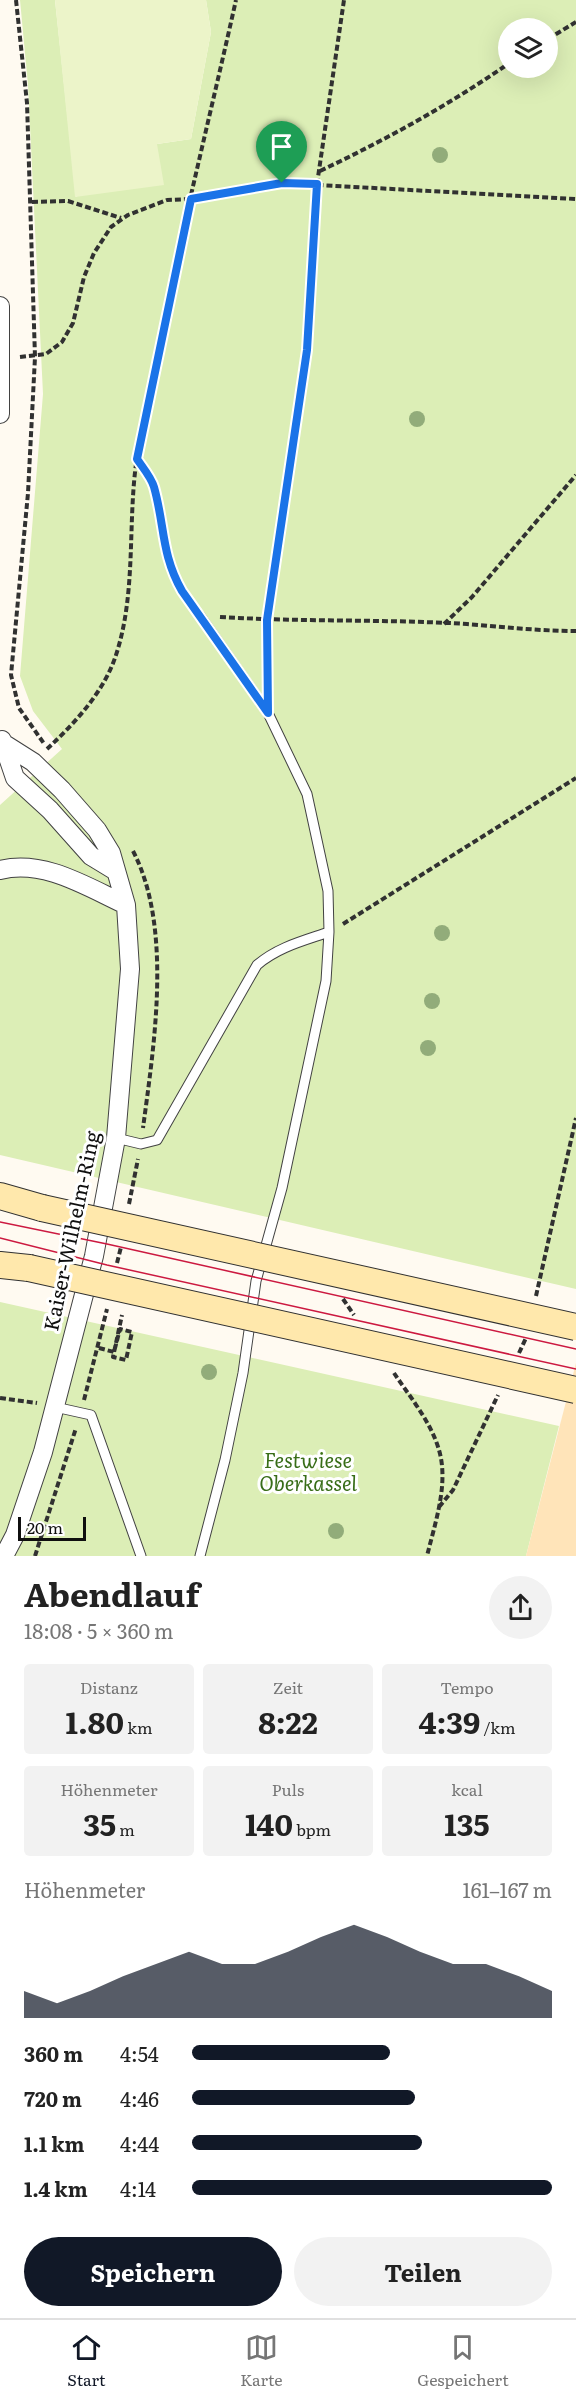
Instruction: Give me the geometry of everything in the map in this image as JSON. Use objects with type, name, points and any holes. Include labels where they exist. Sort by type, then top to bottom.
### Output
[{"type":"main road","points":[[0,1196],[42,1208],[576,1328]]},
{"type":"main road","points":[[0,1265],[29,1268],[576,1390]]},
{"type":"street","points":[[0,306],[2,357],[0,405]]},
{"type":"street","name":"Kaiser-Wilhelm-Ring","points":[[1,741],[15,778],[50,810],[91,856],[114,870],[126,905],[130,969],[116,1138],[94,1256],[55,1407],[25,1505],[4,1556]]},
{"type":"street","points":[[0,870],[29,867],[48,870],[126,905]]},
{"type":"lane","points":[[200,616],[268,713],[307,794],[328,891],[329,932],[326,981],[282,1188],[256,1281],[243,1373],[225,1460],[200,1556]]},
{"type":"lane","points":[[116,1138],[141,1144],[157,1140],[257,964],[270,953],[329,932]]},
{"type":"lane","points":[[55,1407],[92,1415],[141,1556]]},
{"type":"path","points":[[16,0],[27,103],[32,202],[35,357],[28,494],[11,675],[19,708],[48,748],[75,723],[95,696],[116,657],[127,605],[137,459],[191,199],[236,0]]},
{"type":"path","points":[[268,713],[267,620],[307,350],[317,184],[344,0]]},
{"type":"path","points":[[558,33],[576,22]]},
{"type":"path","points":[[319,171],[399,133],[452,103],[498,71]]},
{"type":"path","points":[[2,357],[35,357],[55,350],[73,323],[84,277],[94,253],[111,228],[122,219],[167,200],[191,199],[282,183],[576,199]]},
{"type":"path","points":[[32,202],[68,201],[122,219]]},
{"type":"path","points":[[137,459],[154,484],[163,543],[171,572],[200,616],[267,620],[444,624],[524,631],[576,631]]},
{"type":"path","points":[[444,624],[472,597],[576,475]]},
{"type":"path","points":[[329,932],[576,778]]},
{"type":"path","points":[[535,1302],[576,1118]]},
{"type":"path","points":[[99,1348],[114,1352],[120,1329],[132,1332],[126,1360],[113,1357],[115,1346],[118,1336],[122,1315]]},
{"type":"path","points":[[0,1398],[55,1407]]},
{"type":"path","points":[[35,1556],[81,1413]]},
{"type":"path","points":[[422,1414],[439,1449],[443,1471],[439,1508],[427,1556]]},
{"type":"path","points":[[439,1508],[453,1490],[482,1429]]},
{"type":"green space","points":[[20,0],[55,0],[76,197],[157,144],[191,139],[211,32],[206,0],[576,0],[576,1289],[0,1155],[0,805],[62,749],[33,711],[20,676],[43,394],[28,85]]},
{"type":"green space","points":[[55,0],[206,0],[211,32],[191,139],[157,144],[164,185],[75,197]]},
{"type":"green space","name":"Festwiese Oberkassel","points":[[0,1302],[559,1426],[526,1556],[0,1556]]},
{"type":"sand","points":[[576,1363],[576,1556],[526,1556]]},
{"type":"tram line","points":[[0,1222],[576,1349]]},
{"type":"tram line","points":[[0,1238],[107,1265],[576,1369]]},
{"type":"route","points":[[282,183],[317,184],[307,350],[267,620],[268,713],[171,572],[163,543],[154,484],[137,459],[160,337],[191,199],[208,194],[223,194],[255,186],[282,183]]}]
